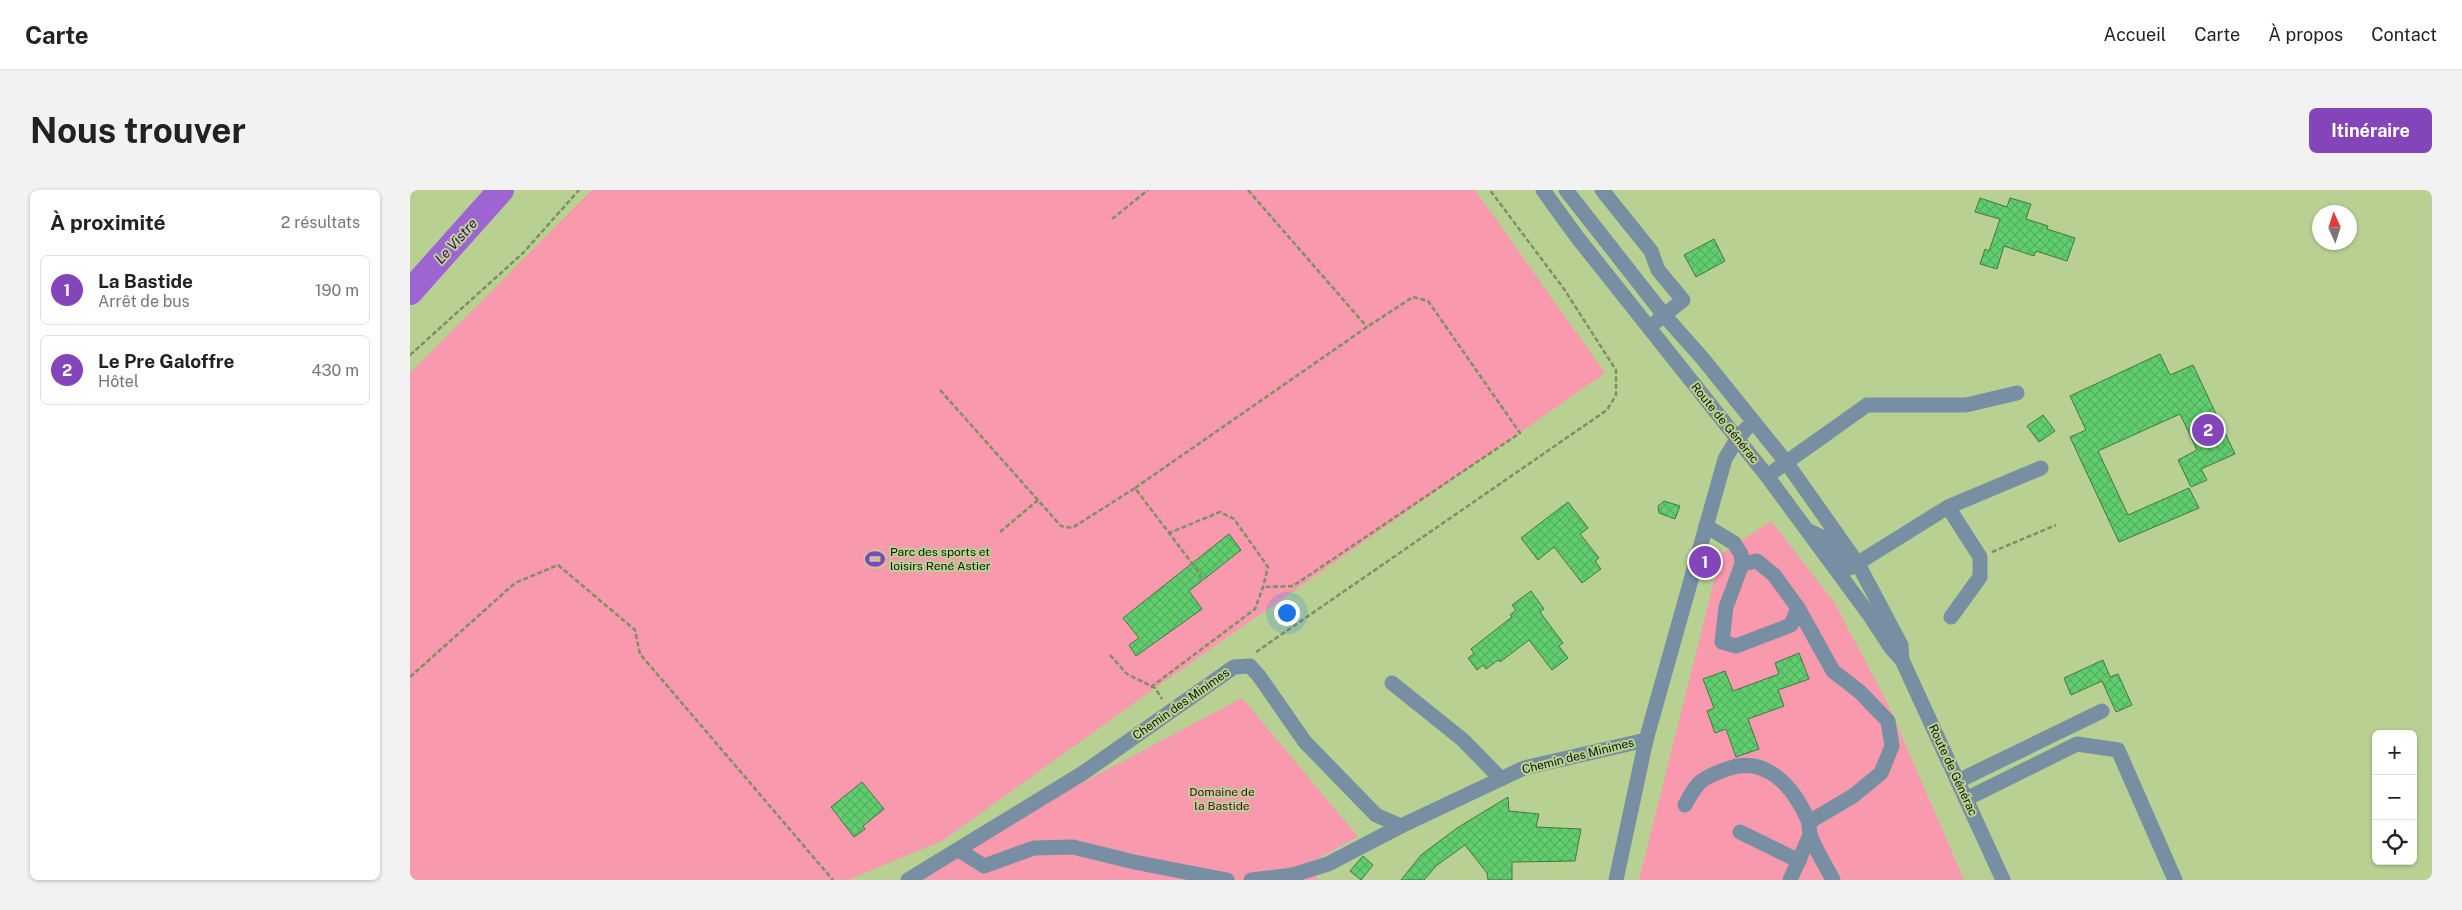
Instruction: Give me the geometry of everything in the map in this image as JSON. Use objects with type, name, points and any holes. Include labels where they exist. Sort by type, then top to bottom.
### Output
[{"type":"street","name":"Route de Générac","points":[[1543,190],[1601,268],[1655,323],[1704,359],[1777,468],[1805,529],[1868,612],[1891,648],[1902,660],[2003,880]]},
{"type":"street","name":"Route de Générac","points":[[1566,190],[1655,323],[1742,434],[1835,530],[1858,564],[1901,645],[1902,660]]},
{"type":"street","points":[[1602,190],[1651,251],[1658,270],[1683,300],[1655,323]]},
{"type":"street","points":[[1616,880],[1646,740],[1706,526],[1725,460],[1742,434],[1704,359]]},
{"type":"street","points":[[1777,468],[1867,405],[1966,405],[2017,393]]},
{"type":"street","points":[[1725,460],[1740,459],[1758,472],[1845,588],[1868,612]]},
{"type":"street","points":[[1805,529],[1826,539],[1850,568],[1948,507],[2041,468]]},
{"type":"street","points":[[1948,507],[1980,557],[1980,577],[1950,617]]},
{"type":"street","points":[[1706,526],[1734,543],[1741,554],[1742,564],[1726,607],[1722,642],[1736,646],[1791,625],[1798,608]]},
{"type":"street","points":[[1742,564],[1757,561],[1774,575],[1798,608],[1833,671],[1860,692],[1888,721],[1892,746],[1881,773],[1809,828],[1799,861],[1790,880]]},
{"type":"street","name":"Chemin des Minimes","points":[[908,880],[1083,772],[1234,667],[1250,666],[1305,742],[1376,815],[1401,826],[1524,768],[1646,740]]},
{"type":"street","points":[[1392,683],[1463,740],[1501,779]]},
{"type":"street","points":[[1958,781],[2102,711]]},
{"type":"street","points":[[1966,799],[2077,744],[2118,750],[2175,880]]},
{"type":"street","points":[[1685,805],[1695,785],[1711,775],[1733,766],[1758,766],[1777,776],[1790,788],[1833,880]]},
{"type":"street","points":[[1251,880],[1293,874],[1328,864],[1401,826]]},
{"type":"street","points":[[1740,832],[1799,861]]},
{"type":"street","points":[[959,850],[984,866],[1034,848],[1073,847],[1134,862],[1227,880]]},
{"type":"path","points":[[410,355],[523,253],[579,190]]},
{"type":"path","points":[[1112,219],[1148,190]]},
{"type":"path","points":[[1248,190],[1367,327]]},
{"type":"path","points":[[1234,667],[1607,410],[1616,395],[1616,370],[1564,289],[1490,190]]},
{"type":"path","points":[[940,390],[1061,526],[1072,528],[1135,488],[1367,327],[1414,298],[1428,301],[1520,433],[1293,586],[1264,588]]},
{"type":"path","points":[[1135,488],[1200,574],[1202,581]]},
{"type":"path","points":[[1000,532],[1038,500]]},
{"type":"path","points":[[1152,687],[1255,608],[1264,588],[1268,567],[1234,519],[1220,512],[1169,534]]},
{"type":"path","points":[[1980,557],[2056,525]]},
{"type":"path","points":[[410,677],[515,583],[558,565],[635,630],[640,654],[834,880]]},
{"type":"path","points":[[1110,655],[1127,674],[1152,687],[1170,711]]},
{"type":"green space","name":"Parc des sports et loisirs René Astier","points":[[592,190],[1475,190],[1605,373],[1155,688],[942,841],[848,880],[410,880],[410,373]]},
{"type":"green space","points":[[1771,521],[1834,602],[1888,704],[1964,880],[1639,880],[1721,554]]},
{"type":"green space","name":"Domaine de la Bastide","points":[[1242,698],[1358,837],[1309,863],[1318,880],[899,880]]},
{"type":"building","points":[[1980,198],[2007,207],[2010,198],[2031,204],[2026,219],[2048,226],[2047,229],[2075,238],[2067,261],[2036,251],[2034,256],[2004,246],[1997,269],[1980,264],[1985,249],[1989,251],[2000,219],[1975,212]]},
{"type":"building","points":[[1714,239],[1725,261],[1696,277],[1684,255]]},
{"type":"building","points":[[2160,354],[2170,375],[2193,365],[2235,454],[2201,469],[2207,480],[2191,487],[2178,460],[2197,450],[2180,414],[2098,451],[2128,515],[2189,488],[2199,508],[2119,542],[2070,437],[2086,430],[2070,396]]},
{"type":"building","points":[[2043,415],[2055,431],[2039,442],[2027,426]]},
{"type":"building","points":[[1664,501],[1680,506],[1675,519],[1659,513],[1658,506]]},
{"type":"building","points":[[1568,502],[1588,528],[1580,534],[1599,558],[1595,561],[1601,569],[1582,583],[1554,547],[1538,560],[1521,538]]},
{"type":"building","points":[[1229,534],[1241,550],[1189,591],[1202,609],[1136,656],[1129,645],[1139,638],[1123,618]]},
{"type":"building","points":[[1531,591],[1544,609],[1540,612],[1563,643],[1559,646],[1568,658],[1552,670],[1529,640],[1500,662],[1498,660],[1486,669],[1483,665],[1477,670],[1468,658],[1474,654],[1471,649],[1512,617],[1510,615],[1516,610],[1512,605]]},
{"type":"building","points":[[1799,653],[1809,679],[1778,690],[1784,706],[1748,719],[1759,749],[1736,757],[1726,729],[1715,733],[1707,711],[1714,708],[1703,679],[1725,671],[1733,691],[1779,674],[1775,663]]},
{"type":"building","points":[[2103,660],[2110,677],[2118,674],[2132,705],[2116,712],[2102,681],[2071,695],[2064,678]]},
{"type":"building","points":[[862,782],[884,809],[863,826],[865,829],[854,837],[831,807]]},
{"type":"building","points":[[1508,797],[1509,811],[1539,814],[1536,827],[1581,829],[1575,861],[1512,862],[1512,880],[1488,880],[1487,873],[1465,845],[1436,866],[1424,880],[1401,880],[1421,855],[1457,828]]},
{"type":"building","points":[[1363,856],[1373,865],[1361,880],[1350,871]]},
{"type":"waterway","name":"Le Vistre","points":[[410,292],[501,190]]},
{"type":"place","name":"Le Pre Galoffre","points":[[2208,430]]},
{"type":"place","name":"Parc des sports et loisirs René Astier","points":[[875,559]]},
{"type":"place","name":"La Bastide","points":[[1705,562]]}]
